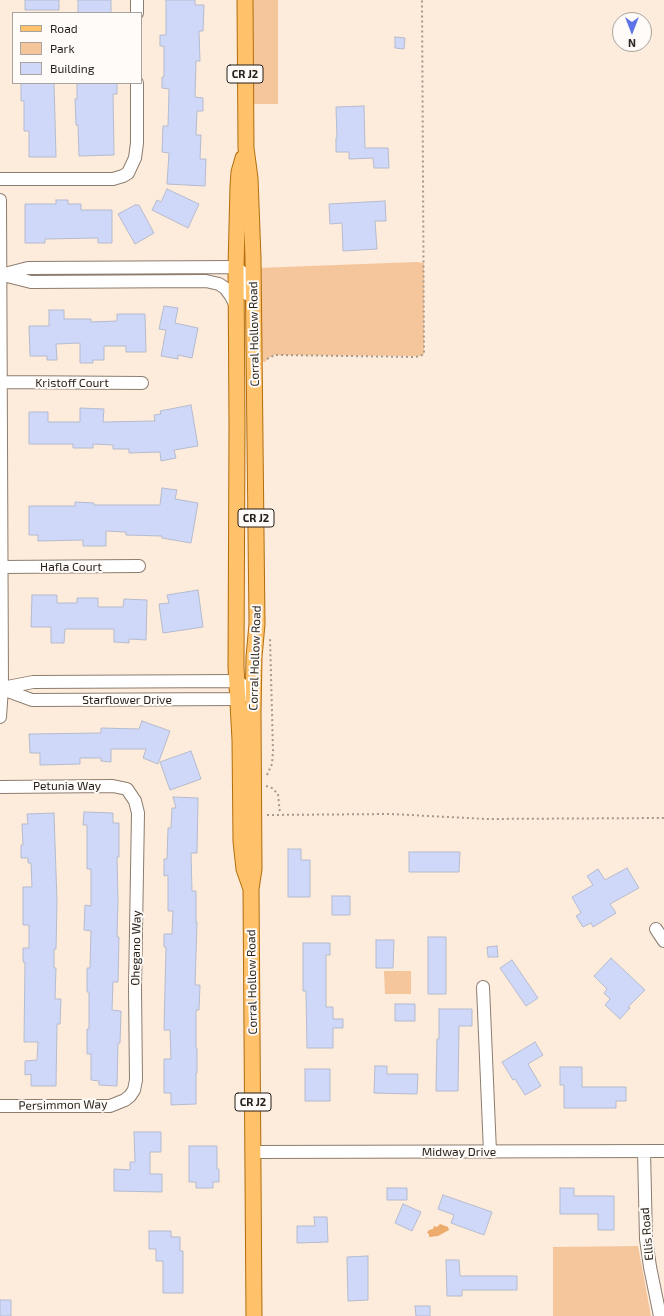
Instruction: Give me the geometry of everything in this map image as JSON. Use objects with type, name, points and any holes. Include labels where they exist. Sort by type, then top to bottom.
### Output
[{"type":"main road","name":"Corral Hollow Road","points":[[245,0],[246,148],[250,178],[253,258],[257,624],[254,691],[257,783],[254,817],[254,869],[251,889],[254,1316]]},
{"type":"main road","points":[[246,148],[238,186],[236,267],[236,681],[240,740],[241,841],[244,869],[251,889]]},
{"type":"street","points":[[137,0],[137,12]]},
{"type":"street","points":[[0,179],[113,179],[128,173],[136,158],[137,84]]},
{"type":"street","points":[[0,200],[2,567],[0,717]]},
{"type":"street","points":[[0,275],[28,268],[236,267],[243,273],[247,284],[249,407],[255,439]]},
{"type":"street","points":[[0,275],[30,282],[206,281],[219,284],[225,288],[231,296],[236,309]]},
{"type":"street","name":"Kristoff Court","points":[[1,382],[142,383]]},
{"type":"street","name":"Hafla Court","points":[[2,567],[140,566]]},
{"type":"street","points":[[1,688],[33,682],[236,681],[254,691]]},
{"type":"street","name":"Starflower Drive","points":[[1,688],[32,700],[237,700],[254,691]]},
{"type":"street","name":"Petunia Way","points":[[0,787],[113,786],[127,789],[132,794]]},
{"type":"street","name":"Ohegano Way","points":[[125,1100],[134,1090],[136,1080],[135,988],[138,813],[132,794]]},
{"type":"street","points":[[656,929],[664,941]]},
{"type":"street","points":[[483,987],[490,1152]]},
{"type":"street","name":"Persimmon Way","points":[[0,1106],[110,1106],[125,1100]]},
{"type":"street","name":"Ellis Road","points":[[644,1151],[646,1239],[660,1316]]},
{"type":"street","name":"Midway Drive","points":[[253,1152],[664,1151]]},
{"type":"path","points":[[265,362],[268,358],[275,355],[415,357],[424,354],[422,0]]},
{"type":"path","points":[[270,632],[272,764],[257,783],[272,788],[278,794],[280,814]]},
{"type":"path","points":[[254,817],[280,814],[391,814],[486,819],[664,818]]},
{"type":"green space","points":[[252,0],[278,0],[278,104],[253,104]]},
{"type":"green space","points":[[417,262],[424,263],[424,354],[420,356],[275,355],[268,358],[265,362],[259,361],[257,268]]},
{"type":"green space","points":[[384,971],[411,971],[411,994],[385,994]]},
{"type":"green space","points":[[638,1246],[651,1316],[553,1316],[553,1247]]},
{"type":"shaded area","points":[[440,1224],[448,1227],[449,1230],[438,1236],[429,1237],[429,1234],[427,1233],[429,1230]]},
{"type":"building","points":[[25,0],[59,0],[59,10],[25,10]]},
{"type":"building","points":[[78,0],[111,0],[111,12],[78,12]]},
{"type":"building","points":[[166,0],[195,0],[195,5],[204,5],[203,31],[199,31],[200,61],[196,61],[195,97],[203,98],[203,111],[197,111],[196,135],[201,135],[200,159],[206,159],[205,186],[167,184],[169,153],[162,152],[163,126],[168,126],[169,89],[162,88],[162,77],[164,77],[164,46],[160,46],[160,35],[166,35]]},
{"type":"building","points":[[395,37],[405,38],[404,49],[395,48]]},
{"type":"building","points":[[21,84],[54,84],[56,157],[29,157],[29,131],[24,131],[24,101],[21,101]]},
{"type":"building","points":[[77,84],[117,84],[117,94],[113,94],[114,155],[79,156],[75,99],[77,99]]},
{"type":"building","points":[[364,106],[365,148],[388,148],[389,168],[374,168],[373,158],[349,159],[349,152],[336,152],[336,107]]},
{"type":"building","points":[[167,189],[199,204],[188,228],[152,210],[157,200],[161,202]]},
{"type":"building","points":[[56,200],[68,200],[68,204],[81,204],[81,210],[112,210],[112,243],[98,243],[98,238],[45,239],[45,243],[25,243],[25,204],[56,204]]},
{"type":"building","points":[[385,201],[386,221],[375,221],[377,249],[343,251],[342,223],[330,224],[329,204]]},
{"type":"building","points":[[135,205],[139,205],[154,233],[135,244],[118,214]]},
{"type":"building","points":[[164,306],[178,308],[175,323],[198,328],[192,358],[178,355],[178,359],[161,356],[166,330],[159,329]]},
{"type":"building","points":[[49,310],[64,310],[64,319],[91,319],[91,322],[117,321],[117,314],[145,314],[146,352],[126,352],[126,346],[104,346],[104,360],[93,360],[93,363],[80,363],[80,343],[56,344],[57,360],[47,360],[47,356],[30,356],[29,326],[49,326]]},
{"type":"building","points":[[191,405],[198,446],[174,450],[176,458],[161,461],[160,452],[129,453],[129,449],[113,449],[113,445],[93,444],[93,448],[73,448],[73,444],[29,444],[29,412],[48,412],[48,422],[80,422],[80,408],[104,409],[103,422],[155,421],[154,415],[161,414],[160,411]]},
{"type":"building","points":[[162,488],[177,490],[175,499],[198,503],[191,543],[162,538],[162,536],[126,535],[126,532],[106,531],[106,546],[83,546],[83,540],[38,541],[38,535],[29,535],[29,506],[75,506],[75,502],[94,503],[94,505],[160,505]]},
{"type":"building","points":[[198,590],[203,627],[163,633],[159,604],[169,603],[167,595]]},
{"type":"building","points":[[32,595],[57,595],[57,603],[77,603],[77,598],[98,598],[98,607],[123,607],[124,599],[147,600],[146,640],[129,639],[129,643],[114,642],[114,629],[65,629],[64,643],[51,643],[51,627],[31,627]]},
{"type":"building","points":[[142,721],[170,731],[158,764],[143,758],[146,749],[111,749],[111,762],[101,761],[101,758],[80,758],[80,764],[40,765],[40,753],[30,753],[29,734],[101,733],[101,728],[139,729]]},
{"type":"building","points":[[191,751],[201,779],[170,790],[160,762]]},
{"type":"building","points":[[173,797],[198,798],[197,853],[191,853],[192,891],[196,891],[197,922],[195,985],[200,985],[199,1010],[196,1010],[196,1104],[171,1105],[171,1093],[164,1093],[164,1059],[171,1059],[170,1030],[164,1030],[166,947],[164,947],[164,934],[172,934],[173,911],[168,911],[168,875],[164,876],[164,859],[167,859],[168,828],[171,828],[172,808],[176,808]]},
{"type":"building","points":[[84,812],[113,813],[113,823],[119,823],[119,857],[117,857],[117,937],[119,937],[118,982],[113,982],[112,1010],[121,1011],[120,1043],[118,1043],[117,1086],[99,1085],[99,1081],[91,1080],[91,1054],[87,1054],[89,992],[87,992],[87,968],[90,968],[91,931],[84,930],[85,905],[91,906],[91,869],[87,869],[87,825],[83,825]]},
{"type":"building","points":[[54,813],[57,902],[56,949],[54,949],[54,968],[56,968],[55,999],[61,999],[60,1024],[57,1024],[56,1086],[31,1086],[31,1074],[25,1075],[25,1061],[37,1060],[38,1042],[24,1042],[25,962],[23,962],[23,948],[29,948],[29,925],[23,925],[23,887],[32,887],[31,863],[28,863],[28,858],[21,858],[21,845],[23,845],[22,824],[28,824],[27,814]]},
{"type":"building","points":[[288,849],[301,849],[301,860],[310,860],[310,897],[288,897]]},
{"type":"building","points":[[409,852],[460,852],[459,872],[409,872]]},
{"type":"building","points":[[627,868],[639,888],[610,904],[616,913],[593,927],[591,923],[583,927],[576,916],[581,913],[572,897],[593,885],[587,876],[598,869],[605,880]]},
{"type":"building","points":[[332,896],[350,896],[350,915],[332,915]]},
{"type":"building","points":[[428,937],[446,937],[446,994],[428,994]]},
{"type":"building","points":[[376,940],[394,940],[393,968],[376,968]]},
{"type":"building","points":[[303,943],[330,943],[330,955],[326,955],[326,1007],[333,1007],[333,1019],[343,1019],[343,1028],[333,1028],[333,1048],[307,1048],[306,991],[303,991]]},
{"type":"building","points":[[497,946],[498,957],[488,957],[487,947]]},
{"type":"building","points":[[611,958],[645,990],[628,1007],[630,1008],[620,1019],[605,1005],[610,999],[604,993],[607,989],[594,976]]},
{"type":"building","points":[[512,960],[538,998],[526,1006],[500,968]]},
{"type":"building","points":[[395,1004],[415,1004],[415,1021],[395,1021]]},
{"type":"building","points":[[439,1009],[472,1009],[472,1026],[459,1026],[458,1091],[436,1091]]},
{"type":"building","points":[[535,1042],[543,1055],[528,1064],[541,1086],[525,1095],[515,1079],[513,1080],[502,1062]]},
{"type":"building","points":[[375,1066],[387,1066],[387,1074],[418,1074],[417,1094],[374,1093]]},
{"type":"building","points":[[560,1067],[582,1067],[582,1087],[626,1087],[626,1101],[616,1101],[616,1108],[564,1108],[564,1085],[560,1085]]},
{"type":"building","points":[[305,1069],[330,1069],[330,1101],[305,1101]]},
{"type":"building","points":[[134,1132],[161,1132],[161,1152],[150,1152],[150,1174],[162,1174],[162,1192],[114,1191],[114,1169],[130,1170],[130,1162],[135,1162]]},
{"type":"building","points":[[189,1146],[217,1146],[217,1169],[219,1169],[219,1182],[213,1182],[213,1188],[196,1188],[196,1182],[189,1182]]},
{"type":"building","points":[[387,1188],[407,1188],[407,1200],[387,1200]]},
{"type":"building","points":[[560,1188],[574,1188],[574,1196],[614,1196],[614,1230],[598,1230],[598,1214],[560,1214]]},
{"type":"building","points":[[443,1195],[492,1212],[484,1235],[451,1223],[454,1215],[438,1209]]},
{"type":"building","points":[[403,1204],[421,1212],[412,1231],[395,1223]]},
{"type":"building","points":[[314,1217],[327,1217],[328,1242],[297,1243],[297,1226],[315,1226]]},
{"type":"building","points":[[149,1231],[171,1231],[171,1237],[180,1237],[180,1251],[183,1251],[183,1293],[163,1293],[163,1261],[156,1261],[156,1249],[149,1249]]},
{"type":"building","points":[[368,1256],[368,1300],[348,1301],[347,1257]]},
{"type":"building","points":[[446,1260],[459,1260],[460,1276],[517,1276],[517,1290],[462,1290],[462,1296],[447,1296]]},
{"type":"building","points":[[0,1300],[11,1300],[11,1316],[0,1316]]},
{"type":"building","points":[[415,1306],[430,1306],[430,1316],[416,1316]]}]
